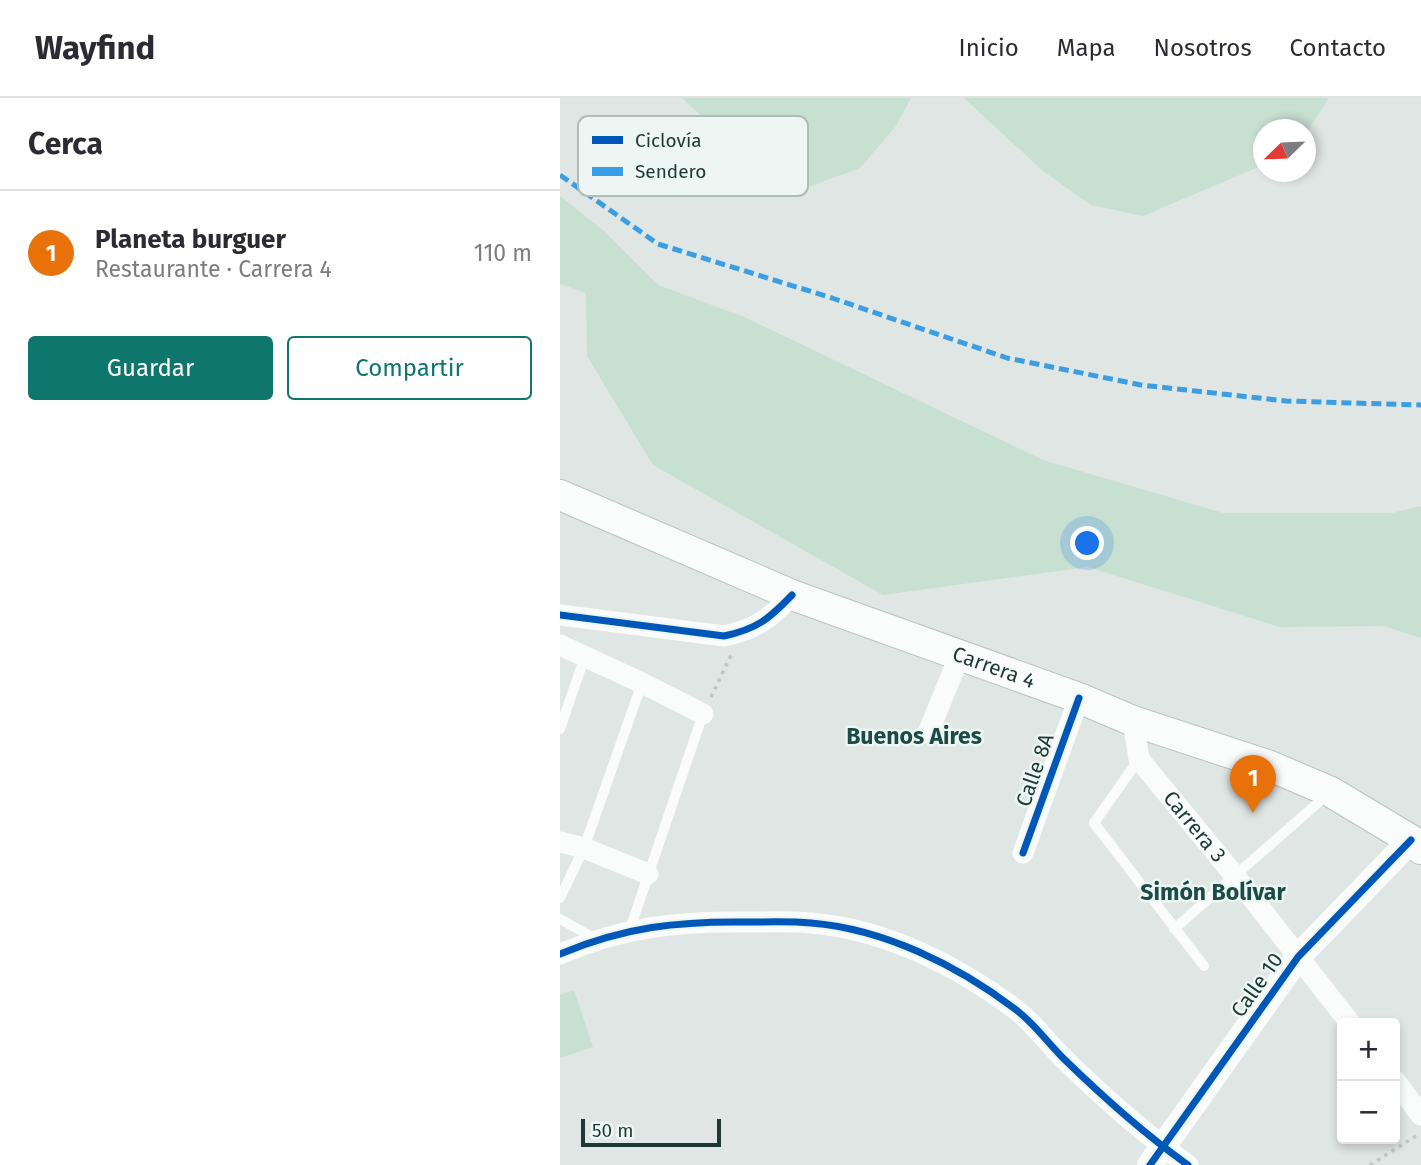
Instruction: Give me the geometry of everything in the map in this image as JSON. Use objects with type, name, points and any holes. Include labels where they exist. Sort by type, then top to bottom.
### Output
[{"type":"main road","name":"Carrera 4","points":[[560,495],[792,596],[1079,698],[1132,721],[1270,766],[1331,792],[1416,845]]},
{"type":"street","points":[[560,615],[724,636],[741,632],[769,619],[792,596]]},
{"type":"street","points":[[560,645],[642,682],[703,715]]},
{"type":"street","points":[[928,733],[959,657]]},
{"type":"street","name":"Calle 8A","points":[[1023,853],[1079,698]]},
{"type":"street","name":"Carrera 3","points":[[1132,721],[1139,759],[1346,1018]]},
{"type":"street","points":[[560,842],[584,848],[648,874]]},
{"type":"street","name":"Calle 10","points":[[1156,1156],[1298,957],[1416,845]]},
{"type":"street","points":[[563,954],[629,929],[712,921],[809,922],[889,940],[945,964],[1015,1009],[1038,1028],[1061,1055],[1125,1117],[1156,1156],[1188,1165]]},
{"type":"street","points":[[1400,1088],[1421,1115]]},
{"type":"lane","points":[[560,729],[585,656]]},
{"type":"lane","points":[[560,898],[584,848],[642,682]]},
{"type":"lane","points":[[629,929],[703,715]]},
{"type":"lane","points":[[1139,759],[1094,823],[1204,966]]},
{"type":"lane","points":[[1174,929],[1331,792]]},
{"type":"lane","points":[[560,919],[599,940]]},
{"type":"path","points":[[703,715],[741,632]]},
{"type":"path","points":[[1370,1165],[1421,1133]]},
{"type":"green space","points":[[682,98],[911,98],[896,126],[860,168],[808,187],[808,116],[701,116]]},
{"type":"green space","points":[[964,98],[1329,98],[1315,119],[1253,119],[1253,169],[1143,216],[1091,205],[1043,171]]},
{"type":"green space","points":[[560,196],[603,230],[658,285],[744,317],[1043,460],[1223,513],[1392,513],[1421,506],[1421,638],[1384,626],[1280,627],[1088,567],[883,595],[653,465],[587,356],[586,293],[560,284]]},
{"type":"green space","points":[[574,990],[593,1047],[560,1058],[560,995]]},
{"type":"marked path","points":[[560,175],[578,188]]},
{"type":"marked path","points":[[590,196],[658,244],[832,298],[1007,358],[1141,385],[1286,401],[1421,405]]},
{"type":"cycle path","points":[[560,615],[724,636],[762,622],[792,595]]},
{"type":"cycle path","points":[[1023,853],[1079,698]]},
{"type":"cycle path","points":[[1150,1165],[1298,957],[1411,840]]},
{"type":"cycle path","points":[[560,954],[629,932],[698,923],[811,923],[866,933],[892,941],[969,978],[1022,1014],[1063,1058],[1108,1100],[1188,1165]]},
{"type":"place","name":"Planeta burguer","points":[[1253,813]]},
{"type":"district","name":"Buenos Aires","points":[[914,736]]},
{"type":"district","name":"Simón Bolívar","points":[[1213,892]]}]
